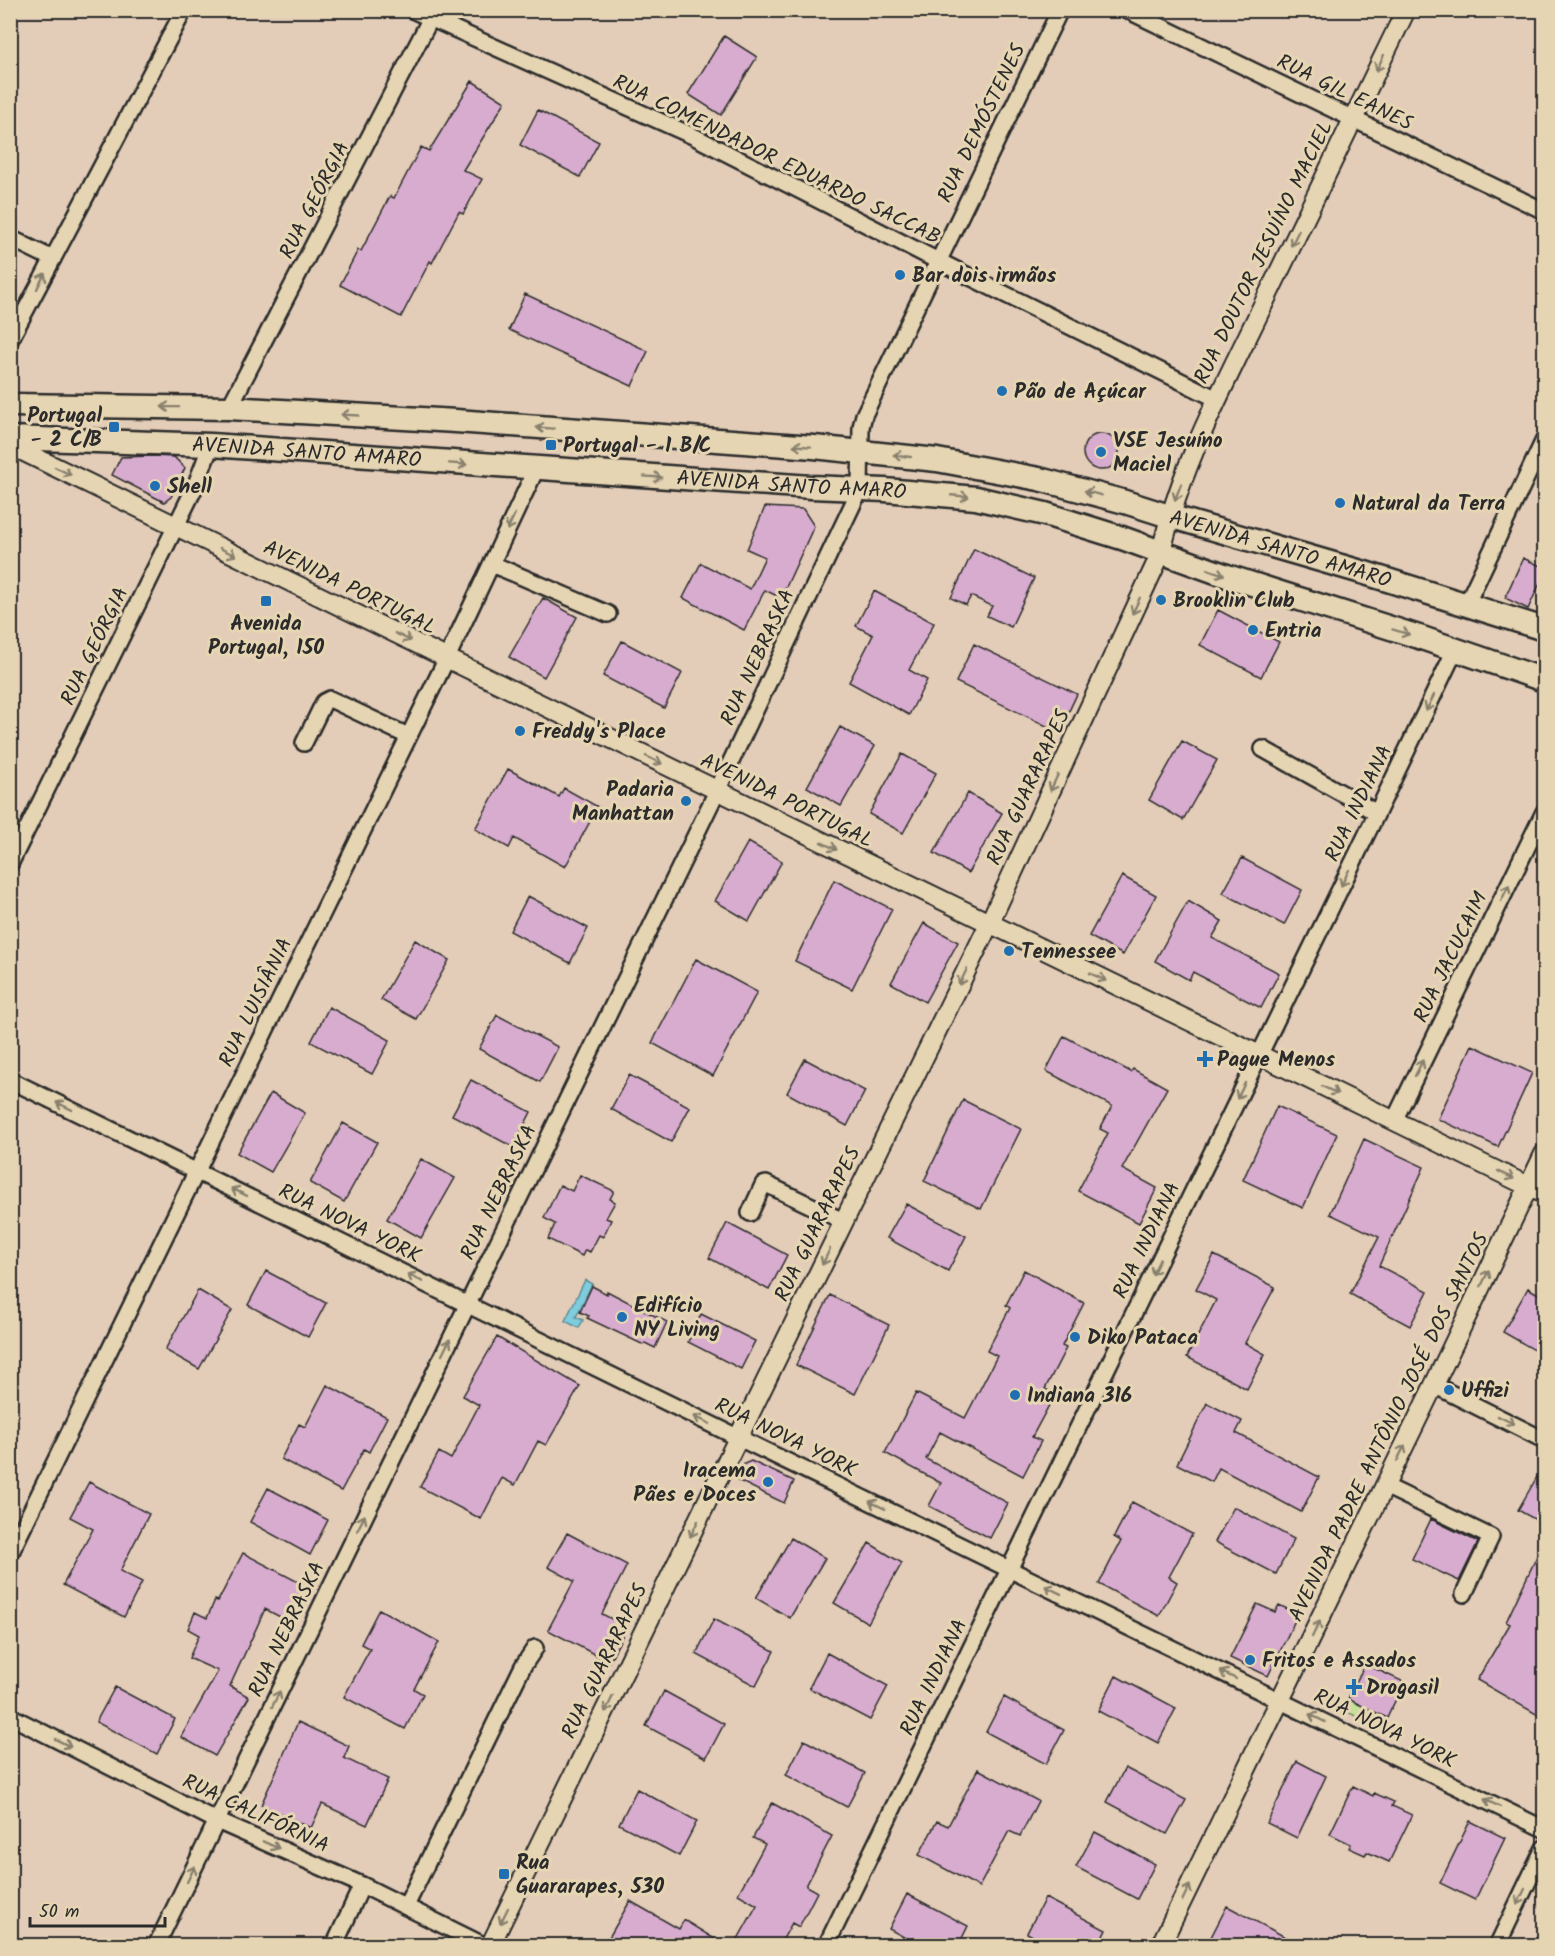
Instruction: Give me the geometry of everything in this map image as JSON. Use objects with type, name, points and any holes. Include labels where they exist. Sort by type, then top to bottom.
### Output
[{"type":"main road","name":"AVENIDA SANTO AMARO","points":[[10,405],[229,408],[456,421],[772,444],[937,460],[1039,479],[1148,505],[1169,516],[1365,573],[1545,629]]},
{"type":"main road","name":"AVENIDA SANTO AMARO","points":[[10,438],[212,445],[976,498],[1045,514],[1122,538],[1227,576],[1545,680]]},
{"type":"street","points":[[10,340],[184,10]]},
{"type":"street","name":"RUA COMENDADOR EDUARDO SACCAB","points":[[412,10],[433,15],[694,137],[1217,399]]},
{"type":"street","name":"RUA DEMÓSTENES","points":[[861,452],[861,427],[864,415],[1060,10]]},
{"type":"street","name":"RUA GIL EANES","points":[[1127,10],[1545,211]]},
{"type":"street","name":"RUA DOUTOR JESUÍNO MACIEL","points":[[1169,516],[1217,399],[1406,10]]},
{"type":"street","name":"RUA GEÓRGIA","points":[[229,408],[433,15]]},
{"type":"street","points":[[10,238],[52,259]]},
{"type":"street","points":[[1466,605],[1545,440]]},
{"type":"street","name":"AVENIDA PORTUGAL","points":[[10,445],[1258,1056],[1537,1190]]},
{"type":"street","name":"RUA GEÓRGIA","points":[[10,864],[195,487],[212,445]]},
{"type":"street","name":"RUA NEBRASKA","points":[[156,1946],[717,791],[860,489],[861,452]]},
{"type":"street","name":"RUA LUISIÂNIA","points":[[10,1554],[447,658],[536,469]]},
{"type":"street","name":"RUA GUARARAPES","points":[[490,1946],[989,924],[1161,553],[1169,516]]},
{"type":"street","points":[[492,564],[608,614]]},
{"type":"street","name":"RUA INDIANA","points":[[826,1946],[1455,650]]},
{"type":"street","points":[[304,743],[324,702],[330,699],[408,736]]},
{"type":"street","points":[[1263,749],[1377,813]]},
{"type":"street","name":"RUA JACUCAIM","points":[[1394,1121],[1545,812]]},
{"type":"street","name":"RUA NOVA YORK","points":[[10,1080],[739,1438],[1545,1828]]},
{"type":"street","name":"AVENIDA PADRE ANTÔNIO JOSÉ DOS SANTOS","points":[[1160,1946],[1434,1385],[1537,1190],[1545,1154]]},
{"type":"street","points":[[750,1213],[763,1185],[766,1184],[843,1221]]},
{"type":"street","points":[[1434,1385],[1545,1440]]},
{"type":"street","points":[[1385,1486],[1491,1537],[1464,1594]]},
{"type":"street","points":[[406,1906],[523,1666],[535,1648]]},
{"type":"street","name":"RUA CALIFÓRNIA","points":[[10,1716],[217,1821],[362,1885],[485,1946]]},
{"type":"street","points":[[1497,1946],[1545,1848]]},
{"type":"street","points":[[334,1946],[362,1885]]},
{"type":"green space","points":[[1348,1699],[1387,1718],[1381,1728],[1343,1710]]},
{"type":"water","points":[[585,1280],[592,1284],[576,1317],[583,1320],[579,1328],[565,1321]]},
{"type":"building","points":[[724,36],[757,57],[721,115],[688,94]]},
{"type":"building","points":[[472,81],[505,102],[463,170],[482,179],[463,214],[459,212],[432,263],[430,261],[401,317],[340,285],[390,196],[394,198],[421,147],[429,151]]},
{"type":"building","points":[[538,110],[599,142],[580,177],[520,145]]},
{"type":"building","points":[[525,294],[648,351],[632,386],[509,330]]},
{"type":"building","name":"VSE Jesuíno Maciel","points":[[1101,434],[1114,439],[1119,452],[1114,465],[1101,470],[1088,465],[1083,452],[1088,439]]},
{"type":"building","name":"Shell","points":[[121,457],[174,457],[185,468],[171,497],[164,502],[112,475]]},
{"type":"building","points":[[765,507],[803,509],[814,526],[781,598],[765,590],[744,630],[683,598],[701,563],[750,589],[765,557],[747,549]]},
{"type":"building","points":[[974,549],[1034,578],[1011,627],[987,616],[992,606],[971,596],[966,605],[951,598]]},
{"type":"building","points":[[1523,558],[1545,568],[1528,609],[1505,598]]},
{"type":"building","points":[[874,591],[934,623],[909,670],[927,680],[909,715],[849,682],[873,635],[856,626]]},
{"type":"building","points":[[543,598],[577,617],[544,677],[509,657]]},
{"type":"building","points":[[1218,610],[1279,642],[1261,677],[1200,645]]},
{"type":"building","points":[[622,641],[682,673],[664,708],[603,676]]},
{"type":"building","points":[[974,644],[1077,694],[1059,732],[956,682]]},
{"type":"building","points":[[840,727],[875,746],[841,806],[807,787]]},
{"type":"building","points":[[1182,741],[1217,760],[1183,820],[1149,800]]},
{"type":"building","points":[[902,754],[936,773],[903,833],[869,814]]},
{"type":"building","points":[[508,769],[559,797],[564,788],[598,807],[565,867],[514,838],[509,848],[475,829]]},
{"type":"building","points":[[968,793],[1002,813],[968,873],[934,853]]},
{"type":"building","points":[[748,842],[782,861],[749,921],[715,901]]},
{"type":"building","points":[[1242,858],[1302,890],[1284,925],[1223,893]]},
{"type":"building","points":[[1122,876],[1156,895],[1123,955],[1089,936]]},
{"type":"building","points":[[834,880],[892,909],[852,989],[795,961]]},
{"type":"building","points":[[528,896],[588,928],[570,963],[510,931]]},
{"type":"building","points":[[1188,901],[1222,921],[1212,938],[1279,973],[1261,1008],[1193,972],[1189,980],[1155,961]]},
{"type":"building","points":[[924,923],[958,942],[925,1002],[891,983]]},
{"type":"building","points":[[415,940],[449,960],[416,1019],[381,1000]]},
{"type":"building","points":[[696,959],[757,992],[713,1076],[652,1043]]},
{"type":"building","points":[[329,1007],[390,1040],[372,1074],[311,1042]]},
{"type":"building","points":[[497,1015],[558,1047],[540,1082],[479,1049]]},
{"type":"building","points":[[1064,1036],[1131,1072],[1133,1069],[1167,1088],[1122,1169],[1157,1188],[1139,1223],[1078,1191],[1108,1133],[1100,1129],[1112,1106],[1046,1071]]},
{"type":"building","points":[[1472,1045],[1532,1073],[1498,1147],[1438,1119]]},
{"type":"building","points":[[805,1059],[865,1091],[847,1126],[787,1093]]},
{"type":"building","points":[[629,1075],[690,1107],[671,1142],[611,1109]]},
{"type":"building","points":[[471,1080],[531,1112],[513,1147],[452,1115]]},
{"type":"building","points":[[271,1093],[305,1113],[271,1172],[237,1153]]},
{"type":"building","points":[[963,1100],[1021,1129],[981,1209],[924,1181]]},
{"type":"building","points":[[1277,1106],[1337,1134],[1303,1208],[1243,1180]]},
{"type":"building","points":[[343,1123],[377,1142],[344,1202],[310,1183]]},
{"type":"building","points":[[1364,1139],[1424,1167],[1379,1266],[1428,1291],[1410,1326],[1350,1294],[1379,1237],[1330,1214]]},
{"type":"building","points":[[421,1159],[455,1178],[421,1238],[387,1219]]},
{"type":"building","points":[[580,1175],[614,1191],[610,1199],[615,1202],[606,1218],[611,1220],[603,1237],[599,1235],[590,1252],[585,1250],[582,1256],[548,1239],[555,1224],[544,1218],[560,1185],[572,1191]]},
{"type":"building","points":[[906,1204],[966,1236],[948,1271],[887,1238]]},
{"type":"building","points":[[727,1223],[787,1255],[769,1290],[709,1258]]},
{"type":"building","points":[[1214,1255],[1275,1287],[1245,1343],[1265,1354],[1247,1389],[1187,1357],[1216,1300],[1196,1289]]},
{"type":"building","points":[[1024,1270],[1084,1303],[1062,1346],[1066,1348],[1045,1389],[1055,1394],[1032,1437],[1041,1441],[1023,1476],[940,1432],[926,1459],[1008,1503],[990,1538],[929,1506],[941,1483],[885,1453],[916,1393],[965,1418],[997,1356],[987,1351],[1010,1308],[1006,1305]]},
{"type":"building","points":[[266,1271],[326,1303],[308,1337],[248,1305]]},
{"type":"building","name":"Edifício NY Living","points":[[592,1286],[607,1294],[607,1291],[667,1322],[655,1348],[587,1318],[589,1316],[580,1312]]},
{"type":"building","points":[[1528,1288],[1545,1298],[1545,1356],[1503,1332]]},
{"type":"building","points":[[198,1290],[232,1310],[199,1369],[165,1350]]},
{"type":"building","points":[[830,1295],[889,1325],[855,1394],[796,1365]]},
{"type":"building","points":[[701,1314],[755,1341],[741,1369],[688,1342]]},
{"type":"building","points":[[497,1337],[580,1386],[546,1445],[538,1441],[515,1485],[502,1478],[481,1519],[420,1487],[439,1452],[451,1459],[479,1405],[463,1396]]},
{"type":"building","points":[[327,1385],[387,1417],[369,1452],[364,1449],[341,1491],[281,1459],[299,1424],[305,1427]]},
{"type":"building","points":[[1207,1403],[1242,1421],[1236,1433],[1319,1477],[1301,1512],[1219,1468],[1212,1482],[1177,1464]]},
{"type":"building","name":"Iracema Pães e Doces","points":[[751,1461],[794,1481],[784,1503],[737,1480],[744,1464]]},
{"type":"building","points":[[1545,1463],[1545,1525],[1518,1510]]},
{"type":"building","points":[[89,1482],[149,1514],[120,1571],[142,1582],[124,1617],[63,1585],[93,1529],[70,1517]]},
{"type":"building","points":[[268,1488],[328,1520],[310,1555],[250,1522]]},
{"type":"building","points":[[1132,1502],[1192,1534],[1169,1577],[1177,1582],[1159,1616],[1099,1584],[1121,1541],[1114,1537]]},
{"type":"building","points":[[1234,1507],[1294,1539],[1276,1574],[1215,1542]]},
{"type":"building","points":[[1431,1519],[1478,1542],[1459,1581],[1412,1559]]},
{"type":"building","points":[[567,1533],[627,1565],[602,1614],[627,1627],[609,1662],[548,1630],[574,1581],[548,1567]]},
{"type":"building","points":[[791,1538],[825,1558],[790,1618],[756,1598]]},
{"type":"building","points":[[1545,1539],[1545,1719],[1477,1680],[1510,1624],[1506,1622]]},
{"type":"building","points":[[869,1543],[902,1563],[868,1623],[834,1603]]},
{"type":"building","points":[[243,1553],[304,1585],[286,1620],[265,1609],[230,1686],[249,1697],[215,1756],[181,1737],[218,1671],[189,1658],[199,1635],[188,1629],[195,1612],[207,1618]]},
{"type":"building","points":[[1257,1604],[1275,1612],[1279,1605],[1298,1614],[1268,1676],[1230,1658]]},
{"type":"building","points":[[379,1609],[439,1642],[414,1689],[423,1694],[405,1729],[344,1697],[370,1649],[361,1644]]},
{"type":"building","points":[[714,1619],[774,1651],[756,1686],[696,1654]]},
{"type":"building","points":[[827,1653],[888,1686],[870,1720],[809,1688]]},
{"type":"building","points":[[1365,1664],[1404,1682],[1387,1718],[1348,1699]]},
{"type":"building","points":[[1116,1676],[1176,1708],[1158,1743],[1098,1711]]},
{"type":"building","points":[[115,1687],[175,1719],[157,1754],[96,1722]]},
{"type":"building","points":[[664,1691],[724,1724],[706,1758],[646,1726]]},
{"type":"building","points":[[1004,1697],[1064,1730],[1046,1764],[986,1732]]},
{"type":"building","points":[[298,1722],[349,1746],[344,1758],[388,1779],[367,1825],[322,1804],[311,1828],[261,1805]]},
{"type":"building","points":[[804,1740],[865,1773],[847,1807],[786,1775]]},
{"type":"building","points":[[1297,1761],[1326,1776],[1297,1838],[1267,1823]]},
{"type":"building","points":[[1125,1768],[1186,1800],[1167,1834],[1107,1802]]},
{"type":"building","points":[[978,1769],[1038,1801],[1020,1836],[1009,1831],[979,1887],[919,1855],[937,1821],[948,1826]]},
{"type":"building","points":[[1353,1786],[1373,1796],[1374,1793],[1394,1802],[1392,1806],[1412,1815],[1389,1862],[1367,1852],[1365,1855],[1349,1848],[1351,1844],[1330,1834]]},
{"type":"building","points":[[637,1789],[697,1821],[679,1856],[619,1824]]},
{"type":"building","points":[[772,1803],[832,1836],[806,1886],[817,1892],[799,1927],[792,1923],[779,1946],[734,1946],[757,1905],[738,1894],[765,1844],[753,1838]]},
{"type":"building","points":[[1470,1821],[1505,1838],[1475,1900],[1440,1883]]},
{"type":"building","points":[[1095,1832],[1155,1864],[1137,1899],[1076,1867]]},
{"type":"building","points":[[907,1894],[968,1926],[958,1946],[920,1946],[889,1929]]},
{"type":"building","points":[[1045,1898],[1106,1930],[1098,1946],[1051,1946],[1027,1933]]},
{"type":"building","points":[[630,1901],[679,1929],[684,1920],[726,1946],[604,1946]]},
{"type":"building","points":[[1227,1906],[1302,1946],[1218,1946],[1209,1941]]},
{"type":"place","name":"Bar dois irmãos","points":[[900,275]]},
{"type":"place","name":"Pão de Açúcar","points":[[1002,391]]},
{"type":"place","name":"Portugal - 2 C/B","points":[[114,427]]},
{"type":"place","name":"Portugal - 1 B/C","points":[[551,445]]},
{"type":"place","name":"VSE Jesuíno Maciel","points":[[1101,452]]},
{"type":"place","name":"Shell","points":[[155,486]]},
{"type":"place","name":"Natural da Terra","points":[[1340,503]]},
{"type":"place","name":"Brooklin Club","points":[[1161,600]]},
{"type":"place","name":"Avenida Portugal, 150","points":[[266,601]]},
{"type":"place","name":"Entria","points":[[1253,630]]},
{"type":"place","name":"Freddy's Place","points":[[520,731]]},
{"type":"place","name":"Padaria Manhattan","points":[[686,801]]},
{"type":"place","name":"Tennessee","points":[[1009,951]]},
{"type":"place","name":"Pague Menos","points":[[1205,1059]]},
{"type":"place","name":"Edifício NY Living","points":[[622,1317]]},
{"type":"place","name":"Diko Pataca","points":[[1075,1337]]},
{"type":"place","name":"Uffizi","points":[[1449,1390]]},
{"type":"place","name":"Indiana 316","points":[[1015,1395]]},
{"type":"place","name":"Iracema Pães e Doces","points":[[768,1482]]},
{"type":"place","name":"Fritos e Assados","points":[[1250,1660]]},
{"type":"place","name":"Drogasil","points":[[1354,1687]]},
{"type":"place","name":"Rua Guararapes, 530","points":[[504,1874]]}]
